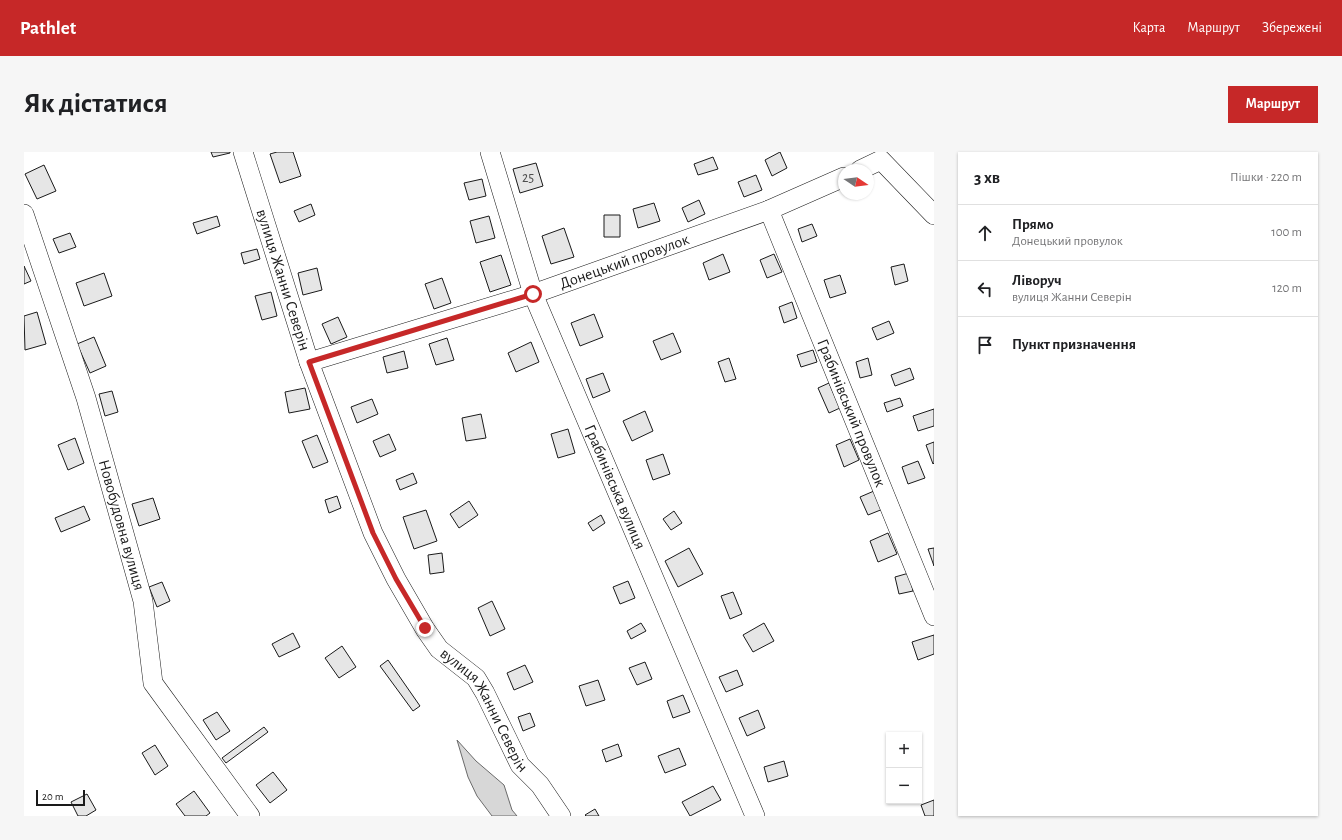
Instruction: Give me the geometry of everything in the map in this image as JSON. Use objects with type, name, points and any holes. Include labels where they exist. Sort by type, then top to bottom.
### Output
[{"type":"street","name":"вулиця Жанни Северін","points":[[243,152],[309,362],[373,533],[396,579],[425,628],[439,648],[476,678],[485,693],[520,765],[540,785],[561,816]]},
{"type":"street","name":"Грабинівська вулиця","points":[[490,152],[533,294],[755,816]]},
{"type":"street","points":[[873,164],[881,160],[934,216]]},
{"type":"street","name":"Донецький провулок","points":[[309,362],[533,294],[769,210],[838,180]]},
{"type":"street","name":"Грабинівський провулок","points":[[769,210],[934,616]]},
{"type":"street","name":"Новобудовна вулиця","points":[[24,214],[86,398],[143,601],[153,683],[250,816]]},
{"type":"shaded area","points":[[457,740],[476,761],[504,785],[512,810],[517,816],[492,816],[477,796],[468,777]]},
{"type":"building","points":[[211,152],[230,152],[230,153],[213,157]]},
{"type":"building","points":[[277,152],[293,152],[301,176],[280,183],[270,154]]},
{"type":"building","points":[[780,152],[787,168],[772,176],[765,160]]},
{"type":"building","points":[[713,157],[718,169],[698,175],[694,164]]},
{"type":"building","points":[[536,163],[543,186],[520,193],[513,169]]},
{"type":"building","points":[[44,165],[56,191],[37,199],[25,174]]},
{"type":"building","points":[[756,175],[762,190],[744,197],[738,182]]},
{"type":"building","points":[[482,179],[486,196],[469,200],[464,183]]},
{"type":"building","points":[[699,200],[705,214],[688,222],[682,208]]},
{"type":"building","points":[[654,203],[660,221],[638,228],[633,209]]},
{"type":"building","points":[[311,204],[315,215],[299,222],[294,211]]},
{"type":"building","points":[[604,215],[620,215],[620,237],[604,237]]},
{"type":"building","points":[[217,216],[220,226],[197,234],[193,223]]},
{"type":"building","points":[[489,216],[495,238],[476,243],[470,221]]},
{"type":"building","points":[[812,224],[817,236],[802,242],[798,229]]},
{"type":"building","points":[[564,228],[574,257],[551,264],[542,236]]},
{"type":"building","points":[[70,233],[76,247],[59,253],[53,239]]},
{"type":"building","points":[[257,249],[260,259],[244,264],[241,253]]},
{"type":"building","points":[[723,254],[730,272],[709,280],[703,263]]},
{"type":"building","points":[[774,254],[782,272],[767,278],[760,260]]},
{"type":"building","points":[[501,255],[511,285],[490,292],[480,262]]},
{"type":"building","points":[[904,264],[908,281],[895,285],[891,267]]},
{"type":"building","points":[[24,266],[31,281],[24,284]]},
{"type":"building","points":[[317,268],[322,290],[303,295],[298,273]]},
{"type":"building","points":[[104,273],[112,296],[84,306],[76,283]]},
{"type":"building","points":[[840,275],[846,293],[830,298],[824,280]]},
{"type":"building","points":[[442,278],[451,303],[434,309],[425,284]]},
{"type":"building","points":[[271,292],[277,316],[262,320],[255,296]]},
{"type":"building","points":[[792,302],[797,318],[784,323],[779,307]]},
{"type":"building","points":[[37,312],[46,344],[25,350],[24,316]]},
{"type":"building","points":[[594,314],[603,337],[580,346],[571,323]]},
{"type":"building","points":[[338,317],[347,337],[331,344],[322,324]]},
{"type":"building","points":[[889,321],[894,333],[877,340],[872,328]]},
{"type":"building","points":[[673,333],[681,352],[661,360],[653,341]]},
{"type":"building","points":[[94,337],[106,366],[90,373],[77,344]]},
{"type":"building","points":[[447,338],[454,360],[436,365],[429,344]]},
{"type":"building","points":[[531,342],[539,362],[516,372],[508,353]]},
{"type":"building","points":[[813,350],[817,362],[801,367],[797,355]]},
{"type":"building","points":[[404,351],[408,368],[387,373],[383,357]]},
{"type":"building","points":[[729,358],[736,379],[725,382],[718,362]]},
{"type":"building","points":[[868,358],[872,375],[860,378],[856,362]]},
{"type":"building","points":[[910,368],[914,379],[895,386],[891,375]]},
{"type":"building","points":[[603,373],[610,391],[593,398],[586,379]]},
{"type":"building","points":[[829,383],[840,408],[829,413],[818,388]]},
{"type":"building","points":[[305,388],[310,409],[289,413],[285,392]]},
{"type":"building","points":[[112,391],[118,412],[105,416],[99,394]]},
{"type":"building","points":[[900,398],[903,406],[887,412],[884,403]]},
{"type":"building","points":[[372,399],[378,414],[357,423],[351,407]]},
{"type":"building","points":[[934,409],[934,426],[918,431],[913,416]]},
{"type":"building","points":[[645,411],[653,431],[632,441],[623,421]]},
{"type":"building","points":[[481,414],[486,438],[466,441],[462,418]]},
{"type":"building","points":[[568,429],[575,453],[558,458],[551,434]]},
{"type":"building","points":[[389,434],[396,450],[380,457],[373,441]]},
{"type":"building","points":[[317,435],[328,462],[313,468],[302,441]]},
{"type":"building","points":[[75,438],[84,463],[68,470],[58,445]]},
{"type":"building","points":[[850,439],[859,460],[844,467],[836,445]]},
{"type":"building","points":[[934,442],[934,463],[933,464],[926,445]]},
{"type":"building","points":[[663,454],[670,474],[653,480],[646,460]]},
{"type":"building","points":[[918,461],[925,478],[908,484],[902,467]]},
{"type":"building","points":[[413,473],[417,483],[400,490],[396,480]]},
{"type":"building","points":[[874,491],[883,509],[868,515],[860,497]]},
{"type":"building","points":[[337,496],[341,508],[329,513],[325,500]]},
{"type":"building","points":[[153,498],[160,519],[139,526],[132,504]]},
{"type":"building","points":[[469,501],[478,515],[459,528],[450,514]]},
{"type":"building","points":[[84,506],[90,520],[61,532],[55,518]]},
{"type":"building","points":[[426,510],[437,541],[414,549],[403,517]]},
{"type":"building","points":[[674,511],[682,523],[671,530],[663,519]]},
{"type":"building","points":[[601,515],[605,523],[593,531],[588,523]]},
{"type":"building","points":[[888,533],[897,554],[878,562],[870,541]]},
{"type":"building","points":[[689,548],[703,574],[678,587],[665,561]]},
{"type":"building","points":[[934,548],[934,566],[928,549]]},
{"type":"building","points":[[442,553],[444,572],[430,574],[428,555]]},
{"type":"building","points":[[909,573],[913,591],[899,594],[895,577]]},
{"type":"building","points":[[628,581],[635,598],[620,604],[613,587]]},
{"type":"building","points":[[162,582],[170,601],[157,607],[149,587]]},
{"type":"building","points":[[733,592],[742,614],[730,619],[721,596]]},
{"type":"building","points":[[492,601],[505,629],[490,636],[478,608]]},
{"type":"building","points":[[641,623],[646,631],[631,639],[627,631]]},
{"type":"building","points":[[764,623],[774,641],[753,652],[743,635]]},
{"type":"building","points":[[293,633],[300,647],[279,657],[272,644]]},
{"type":"building","points":[[934,635],[934,654],[918,660],[912,642]]},
{"type":"building","points":[[342,646],[356,667],[339,678],[325,658]]},
{"type":"building","points":[[388,660],[420,706],[413,711],[380,666]]},
{"type":"building","points":[[645,662],[652,679],[637,685],[629,668]]},
{"type":"building","points":[[525,665],[533,682],[514,690],[507,673]]},
{"type":"building","points":[[737,670],[743,685],[726,692],[719,677]]},
{"type":"building","points":[[598,680],[605,700],[586,706],[579,686]]},
{"type":"building","points":[[683,695],[690,712],[673,718],[667,701]]},
{"type":"building","points":[[758,710],[765,728],[747,736],[739,718]]},
{"type":"building","points":[[217,712],[230,731],[216,740],[203,720]]},
{"type":"building","points":[[530,713],[535,726],[523,731],[518,717]]},
{"type":"building","points":[[264,727],[268,732],[226,763],[222,758]]},
{"type":"building","points":[[618,744],[622,756],[606,762],[602,750]]},
{"type":"building","points":[[155,745],[168,766],[155,775],[142,753]]},
{"type":"building","points":[[679,748],[686,765],[665,773],[658,756]]},
{"type":"building","points":[[784,761],[788,776],[768,782],[764,767]]},
{"type":"building","points":[[273,772],[287,790],[270,803],[256,785]]},
{"type":"building","points":[[713,786],[721,800],[690,816],[682,802]]},
{"type":"building","points":[[194,791],[210,813],[206,816],[185,816],[176,804]]},
{"type":"building","points":[[87,794],[96,810],[86,816],[78,816],[71,802]]},
{"type":"building","points":[[934,800],[934,816],[925,816],[921,805]]},
{"type":"building","points":[[595,809],[599,816],[585,815]]},
{"type":"route","points":[[425,628],[396,579],[373,533],[309,362],[533,294]]}]
